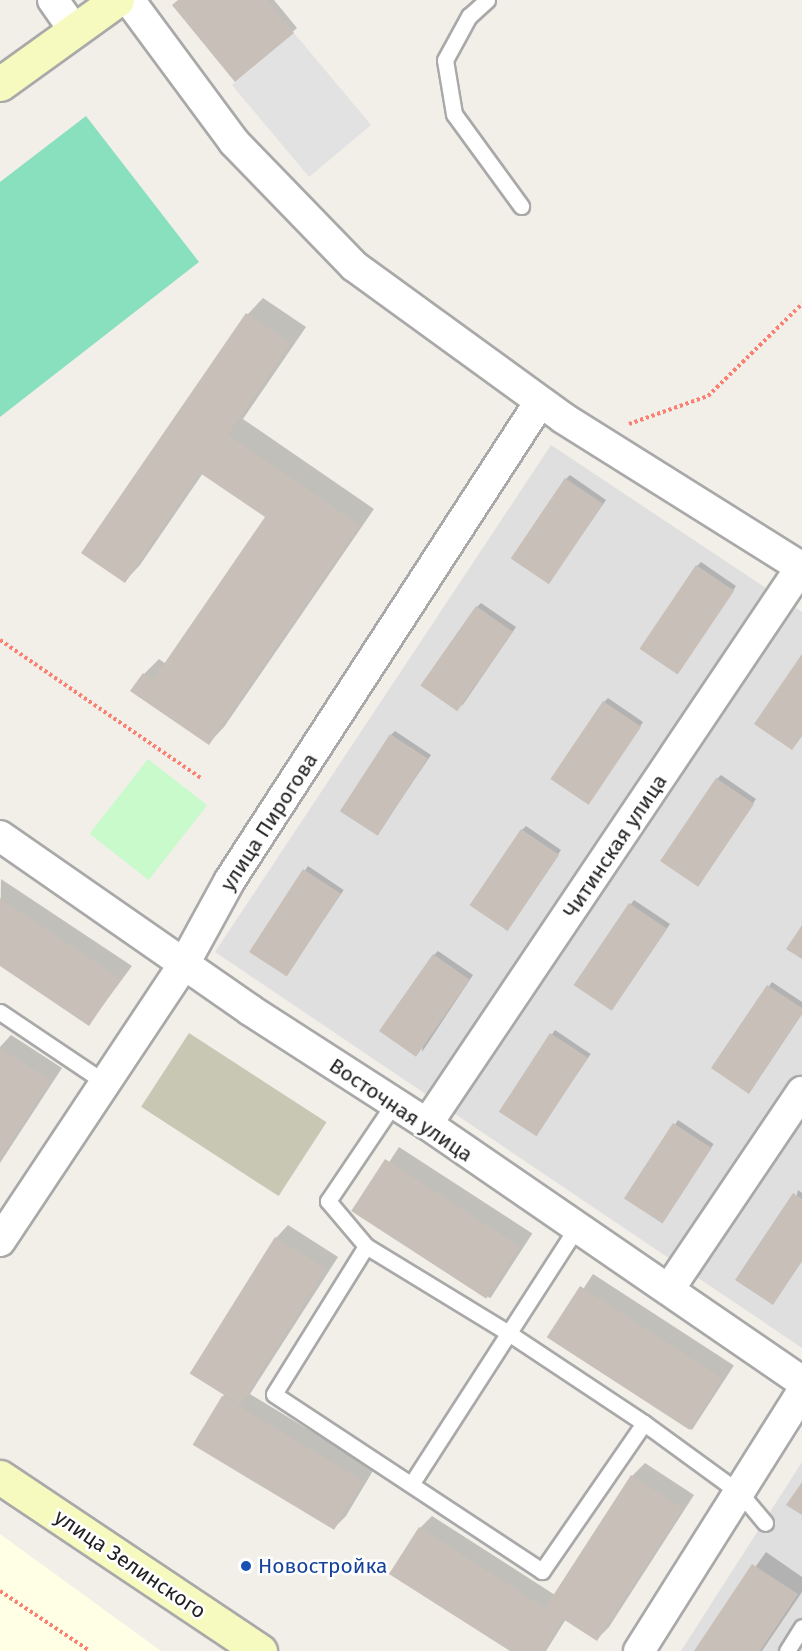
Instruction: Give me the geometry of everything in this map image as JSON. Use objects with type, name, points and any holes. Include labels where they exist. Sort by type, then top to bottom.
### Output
[{"type":"main road","points":[[0,84],[117,0]]},
{"type":"main road","name":"улица Зелинского","points":[[0,1477],[260,1651]]},
{"type":"street","points":[[53,0],[75,31]]},
{"type":"street","points":[[129,0],[234,142],[354,266],[587,434],[802,567]]},
{"type":"street","name":"улица Пирогова","points":[[0,1242],[184,964],[230,880],[540,402]]},
{"type":"street","name":"Читинская улица","points":[[427,1124],[802,567]]},
{"type":"street","name":"Восточная улица","points":[[2,841],[427,1124],[575,1230],[669,1289],[802,1382]]},
{"type":"street","points":[[669,1289],[802,1092]]},
{"type":"street","points":[[639,1651],[802,1392]]},
{"type":"lane","points":[[487,0],[469,16],[445,60],[454,114],[521,206]]},
{"type":"lane","points":[[0,1012],[104,1082]]},
{"type":"lane","points":[[394,1103],[328,1201],[366,1246],[507,1332],[644,1423],[740,1493],[765,1523]]},
{"type":"lane","points":[[412,1483],[507,1332],[575,1230]]},
{"type":"lane","points":[[366,1246],[274,1394],[542,1571],[644,1423]]},
{"type":"lane","points":[[787,1651],[802,1627]]},
{"type":"path","points":[[587,434],[642,421],[708,396],[802,304]]},
{"type":"path","points":[[0,640],[201,778]]},
{"type":"path","points":[[0,1591],[90,1651]]},
{"type":"shaded area","points":[[294,33],[371,125],[309,177],[232,85]]},
{"type":"shaded area","points":[[551,445],[802,612],[802,1348],[215,952]]},
{"type":"shaded area","points":[[189,1033],[327,1122],[279,1196],[141,1107]]},
{"type":"shaded area","points":[[802,1462],[802,1651],[681,1651]]},
{"type":"shaded area","points":[[0,1534],[161,1651],[0,1651]]},
{"type":"green space","points":[[86,116],[199,262],[0,417],[0,182]]},
{"type":"green space","points":[[148,759],[207,805],[149,880],[90,834]]},
{"type":"building","points":[[178,0],[267,0],[294,33],[235,82],[172,5]]},
{"type":"building","points":[[246,313],[291,343],[228,435],[360,525],[209,745],[130,691],[143,673],[153,680],[265,517],[200,473],[125,583],[81,553]]},
{"type":"building","points":[[565,478],[603,504],[549,584],[511,558]]},
{"type":"building","points":[[696,565],[734,591],[678,674],[640,649]]},
{"type":"building","points":[[476,606],[513,632],[457,711],[420,685]]},
{"type":"building","points":[[802,654],[802,736],[792,750],[754,724]]},
{"type":"building","points":[[603,701],[641,727],[589,805],[550,779]]},
{"type":"building","points":[[390,734],[428,759],[378,836],[340,811]]},
{"type":"building","points":[[716,778],[754,804],[698,887],[660,861]]},
{"type":"building","points":[[521,829],[559,855],[508,931],[470,905]]},
{"type":"building","points":[[303,869],[341,894],[287,977],[249,952]]},
{"type":"building","points":[[0,898],[121,979],[89,1026],[0,966]]},
{"type":"building","points":[[629,903],[667,929],[612,1011],[574,985]]},
{"type":"building","points":[[802,925],[802,959],[786,949]]},
{"type":"building","points":[[433,954],[470,980],[416,1057],[379,1031]]},
{"type":"building","points":[[767,985],[802,1008],[802,1014],[749,1094],[711,1068]]},
{"type":"building","points":[[550,1033],[588,1058],[537,1136],[499,1112]]},
{"type":"building","points":[[0,1048],[51,1080],[0,1159]]},
{"type":"building","points":[[673,1123],[712,1148],[663,1224],[624,1198]]},
{"type":"building","points":[[385,1159],[520,1247],[486,1299],[351,1211]]},
{"type":"building","points":[[793,1193],[802,1199],[802,1261],[773,1305],[735,1280]]},
{"type":"building","points":[[275,1237],[326,1269],[241,1405],[190,1374]]},
{"type":"building","points":[[580,1286],[723,1379],[689,1430],[547,1337]]},
{"type":"building","points":[[222,1396],[363,1481],[334,1530],[193,1445]]},
{"type":"building","points":[[631,1475],[683,1508],[597,1641],[563,1619],[543,1651],[510,1651],[389,1574],[419,1527],[545,1608]]},
{"type":"building","points":[[802,1482],[802,1515],[786,1505]]},
{"type":"building","points":[[752,1564],[798,1594],[760,1651],[694,1651]]},
{"type":"place","name":"Новостройка","points":[[246,1566]]}]
